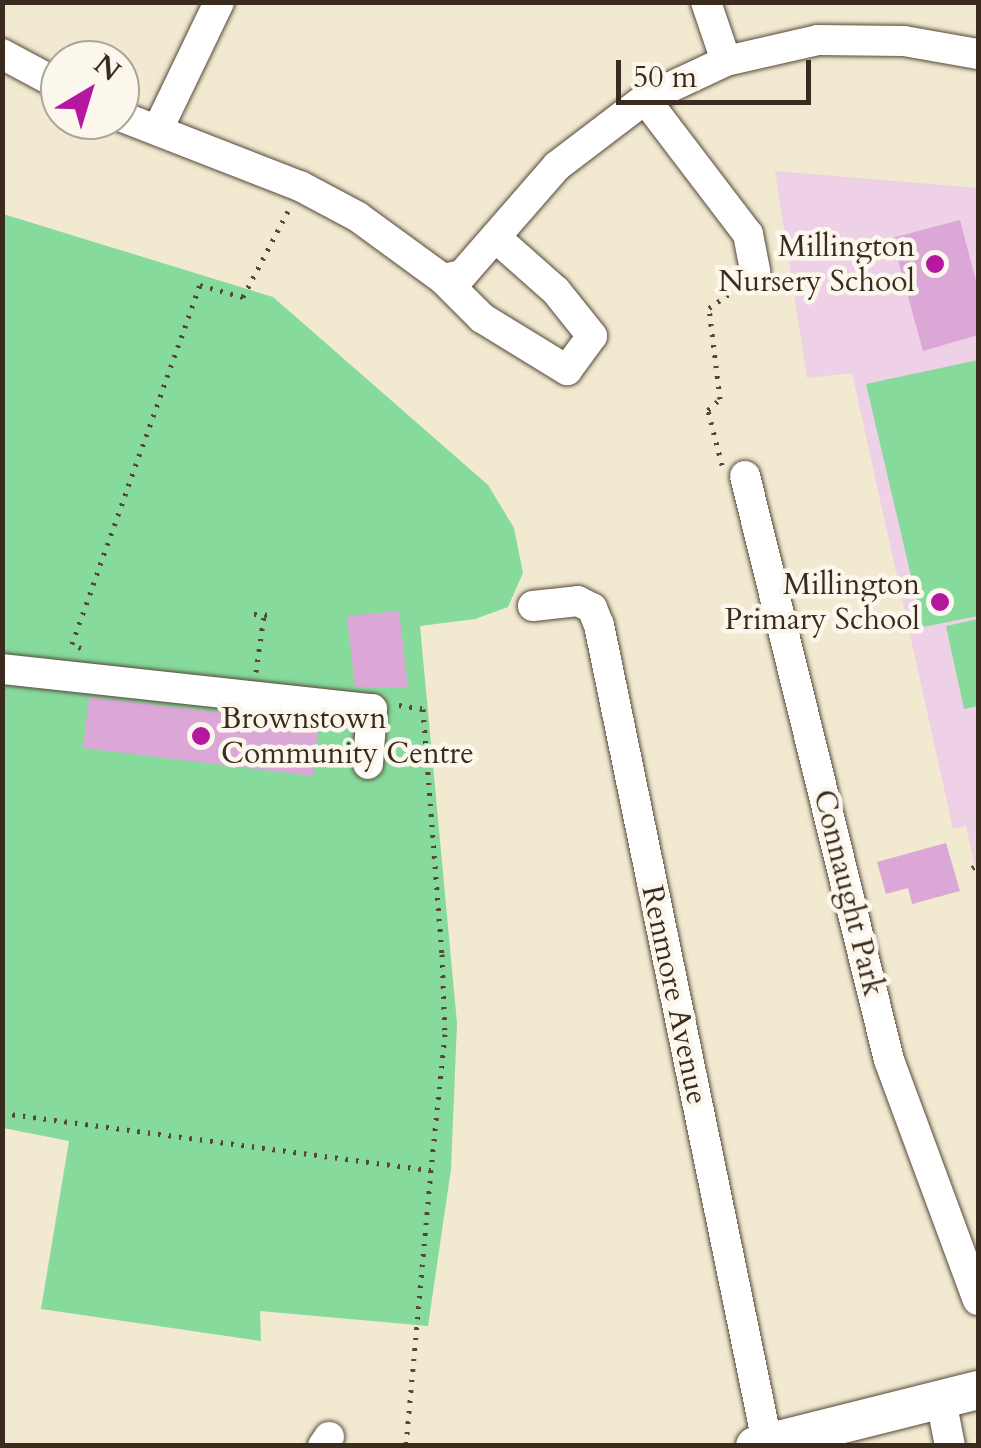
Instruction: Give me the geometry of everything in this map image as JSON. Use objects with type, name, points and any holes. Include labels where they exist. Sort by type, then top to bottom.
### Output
[{"type":"main road","points":[[761,1444],[978,1390]]},
{"type":"street","points":[[158,129],[219,2]]},
{"type":"street","points":[[706,2],[726,60]]},
{"type":"street","points":[[442,279],[462,275],[558,166],[645,99],[726,60],[818,40],[904,41],[978,54]]},
{"type":"street","points":[[2,54],[40,75]]},
{"type":"street","points":[[645,99],[748,234],[750,277]]},
{"type":"street","points":[[140,123],[300,186],[358,217],[442,279],[482,318],[566,370],[592,336],[556,290],[495,237]]},
{"type":"street","name":"Connaught Park","points":[[745,476],[889,1060],[978,1300]]},
{"type":"street","name":"Renmore Avenue","points":[[533,606],[578,602],[592,608],[599,626],[761,1444]]},
{"type":"street","points":[[2,669],[372,710],[368,764]]},
{"type":"street","points":[[941,1400],[950,1446]]},
{"type":"path","points":[[86,650],[72,644],[200,285],[243,297],[300,186]]},
{"type":"path","points":[[745,476],[723,470],[708,410],[720,399],[709,308],[750,277]]},
{"type":"path","points":[[254,614],[272,615]]},
{"type":"path","points":[[254,681],[264,615]]},
{"type":"path","points":[[406,1446],[445,1034],[423,708]]},
{"type":"path","points":[[2,1114],[431,1170]]},
{"type":"shaded area","name":"Millington Primary School","points":[[775,171],[978,188],[978,881],[966,826],[953,829],[852,373],[807,378]]},
{"type":"green space","points":[[3,214],[273,297],[488,485],[514,528],[523,573],[508,607],[475,619],[420,626],[457,1023],[451,1169],[428,1326],[260,1311],[261,1341],[41,1309],[69,1141],[3,1128]]},
{"type":"green space","points":[[978,360],[978,616],[923,627],[866,384]]},
{"type":"green space","points":[[978,619],[978,706],[964,709],[946,626]]},
{"type":"building","name":"Millington Nursery School","points":[[960,220],[978,289],[978,335],[923,351],[892,238]]},
{"type":"building","points":[[399,611],[408,688],[355,688],[347,616]]},
{"type":"building","name":"Brownstown Community Centre","points":[[89,697],[319,724],[313,776],[83,748]]},
{"type":"building","points":[[946,843],[960,891],[912,904],[908,888],[886,894],[877,862]]},
{"type":"place","name":"Millington Nursery School","points":[[935,264]]},
{"type":"place","name":"Millington Primary School","points":[[940,602]]},
{"type":"place","name":"Brownstown Community Centre","points":[[201,736]]}]
